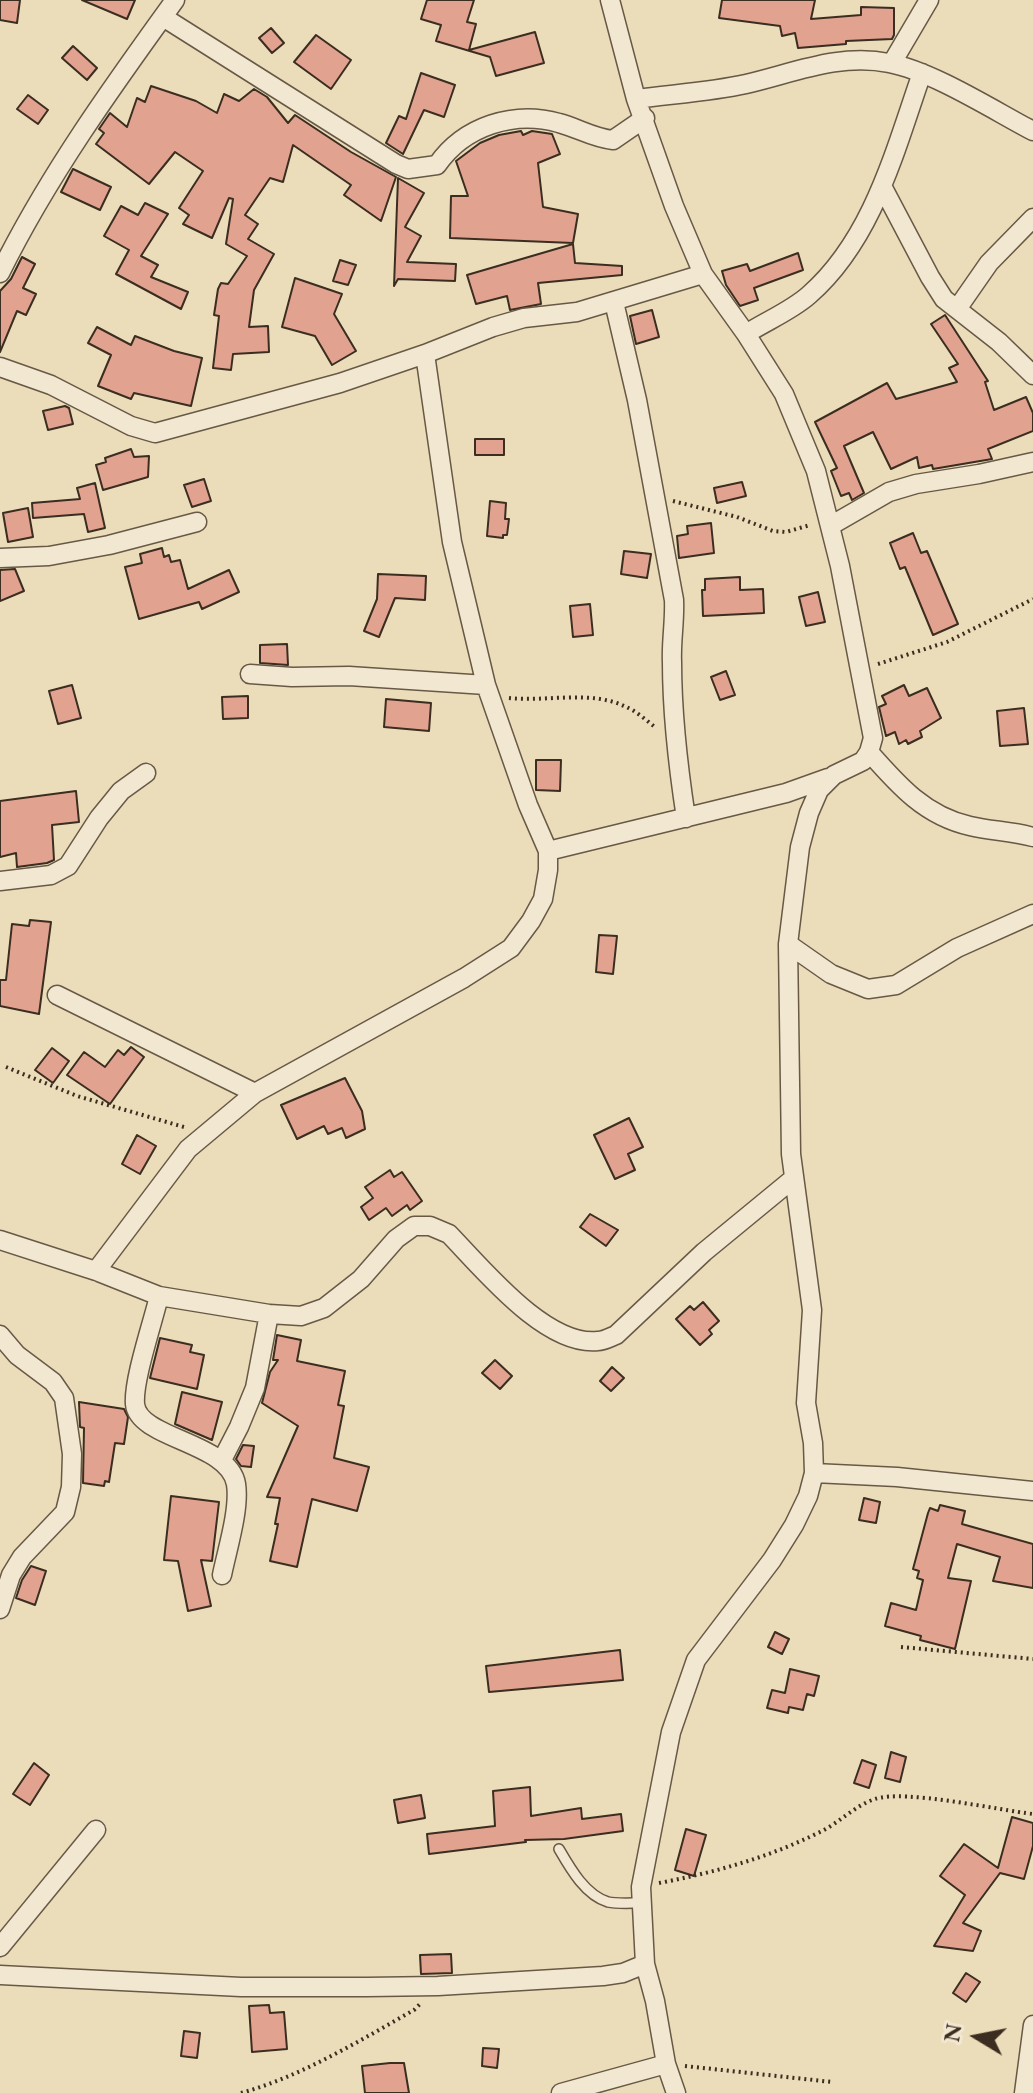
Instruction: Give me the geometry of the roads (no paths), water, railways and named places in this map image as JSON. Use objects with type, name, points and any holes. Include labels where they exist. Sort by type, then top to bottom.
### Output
[{"type":"street","points":[[0,273],[46,187],[175,0]]},
{"type":"street","points":[[548,851],[786,793],[863,761],[873,738],[816,471],[784,394],[703,274],[674,206],[636,99],[610,0]]},
{"type":"street","points":[[892,63],[929,0]]},
{"type":"street","points":[[163,17],[408,169],[437,165],[457,142],[511,118],[532,117],[561,123],[601,139],[613,140],[645,118]]},
{"type":"street","points":[[636,99],[743,85],[856,58],[892,63],[922,73],[1033,131]]},
{"type":"street","points":[[746,334],[808,296],[852,245],[882,186],[922,73]]},
{"type":"street","points":[[882,186],[944,299],[999,342],[1033,375]]},
{"type":"street","points":[[957,309],[989,263],[1033,218]]},
{"type":"street","points":[[0,367],[51,385],[131,426],[155,433],[340,383],[524,318],[577,312],[703,274]]},
{"type":"street","points":[[614,302],[637,400],[674,600],[671,658],[674,742],[686,818]]},
{"type":"street","points":[[96,1271],[188,1149],[206,1133],[255,1093],[464,978],[511,948],[543,899],[548,851],[528,805],[488,691],[452,542],[425,354]]},
{"type":"street","points":[[829,523],[889,492],[1033,462]]},
{"type":"street","points":[[0,558],[49,556],[94,548],[197,522]]},
{"type":"street","points":[[250,674],[349,676],[488,691]]},
{"type":"street","points":[[869,752],[905,793],[936,814],[969,826],[1033,837]]},
{"type":"street","points":[[0,881],[51,875],[68,866],[121,791],[146,773]]},
{"type":"street","points":[[676,2093],[666,2064],[645,1964],[641,1895],[671,1732],[696,1660],[772,1560],[798,1515],[814,1473],[813,1443],[806,1403],[812,1310],[791,1154],[788,944],[792,897],[803,835],[819,790],[834,775]]},
{"type":"street","points":[[788,944],[831,974],[868,989],[896,985],[957,948],[1033,914]]},
{"type":"street","points":[[57,995],[255,1093]]},
{"type":"street","points":[[1,1245],[96,1271],[159,1296],[269,1314],[301,1316],[324,1308],[361,1279],[396,1239],[414,1226],[430,1226],[449,1234],[542,1324],[562,1335],[599,1341],[616,1335],[704,1252],[794,1178]]},
{"type":"street","points":[[159,1296],[136,1386],[135,1404],[138,1414],[160,1430],[222,1460],[232,1474],[236,1486],[222,1575]]},
{"type":"street","points":[[222,1460],[255,1388],[269,1314]]},
{"type":"street","points":[[0,1335],[17,1355],[53,1382],[64,1398],[72,1454],[71,1487],[65,1512],[22,1557],[11,1575],[0,1609]]},
{"type":"street","points":[[814,1473],[897,1477],[1033,1491]]},
{"type":"street","points":[[0,1947],[96,1830]]},
{"type":"street","points":[[0,1975],[241,1987],[438,1986],[603,1976],[623,1973],[645,1964]]},
{"type":"street","points":[[1024,2093],[1033,2025]]},
{"type":"street","points":[[561,2093],[666,2064]]},
{"type":"lane","points":[[559,1849],[570,1869],[594,1896],[610,1903],[641,1895]]}]
